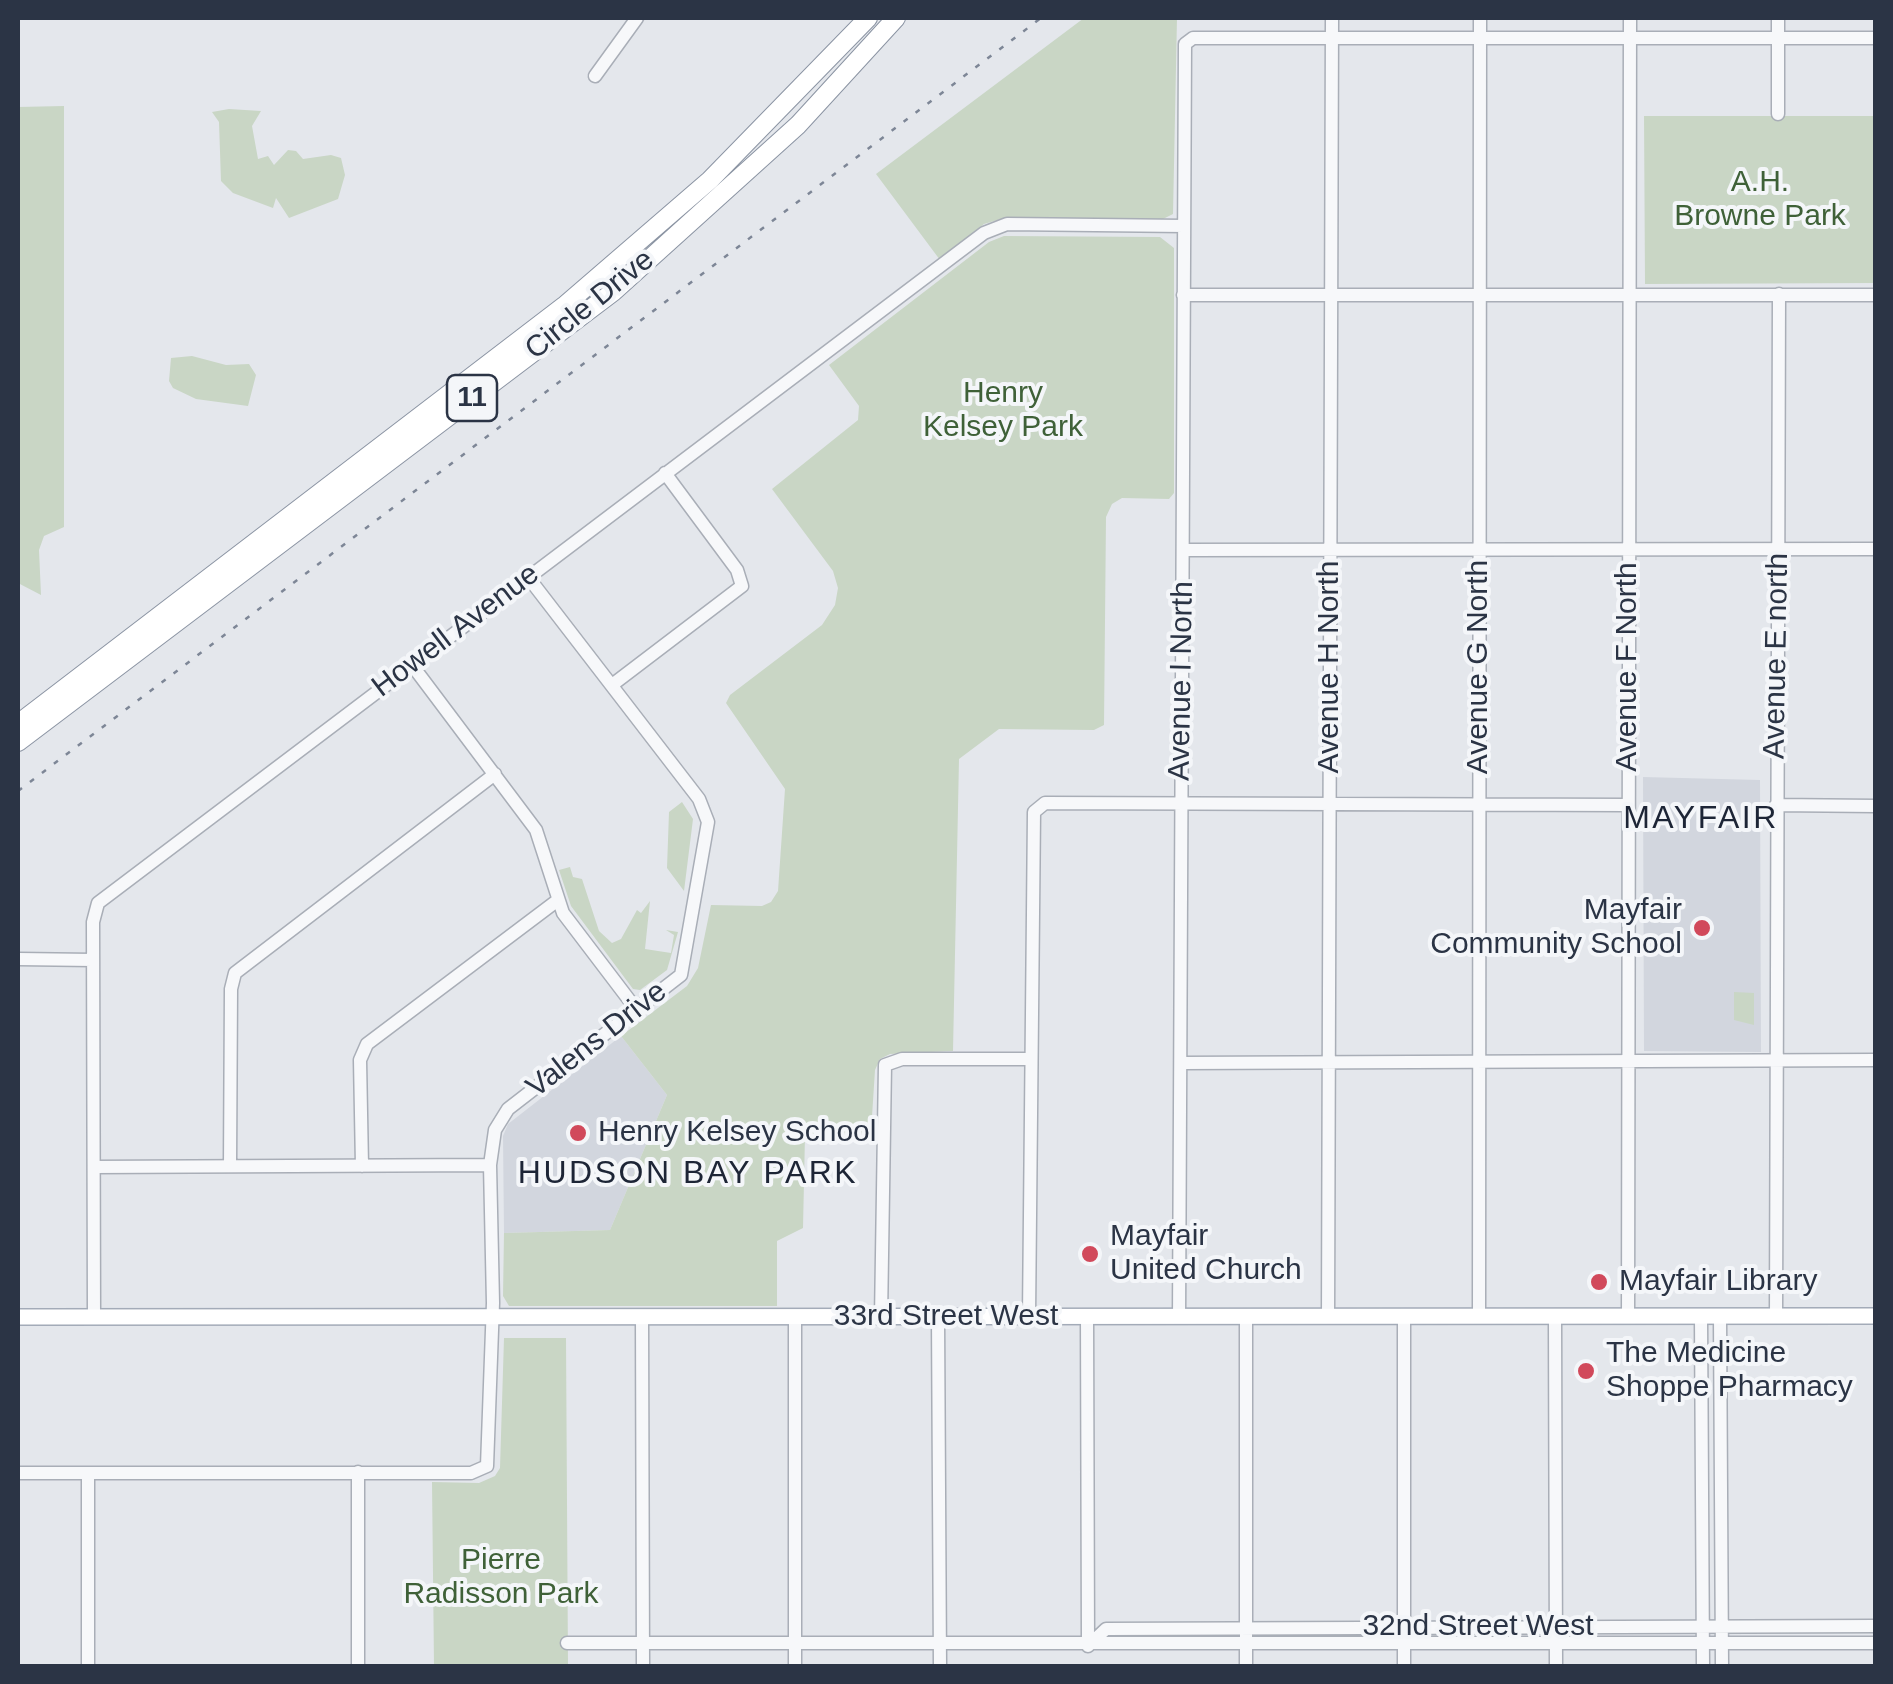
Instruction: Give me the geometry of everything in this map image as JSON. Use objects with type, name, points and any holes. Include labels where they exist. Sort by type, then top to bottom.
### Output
[{"type":"highway","name":"Circle Drive","points":[[18,724],[564,306],[710,180],[868,18]]},
{"type":"highway","name":"Circle Drive","points":[[18,742],[612,292],[798,125],[896,18]]},
{"type":"main road","name":"33rd Street West","points":[[18,1317],[1876,1316]]},
{"type":"street","points":[[595,76],[636,18]]},
{"type":"street","name":"Avenue H North","points":[[1328,1317],[1332,18]]},
{"type":"street","name":"Avenue G North","points":[[1479,1317],[1480,18]]},
{"type":"street","name":"Avenue F North","points":[[1628,1317],[1630,18]]},
{"type":"street","points":[[1778,18],[1778,114]]},
{"type":"street","points":[[1332,37],[1876,38]]},
{"type":"street","name":"Avenue I North","points":[[1179,1317],[1184,44],[1193,38],[1332,37]]},
{"type":"street","name":"Howell Avenue","points":[[94,1316],[93,922],[98,903],[994,226],[1184,226]]},
{"type":"street","points":[[1183,294],[1876,295]]},
{"type":"street","name":"Avenue E north","points":[[1776,1317],[1780,294]]},
{"type":"street","points":[[612,685],[742,586],[737,570],[665,474]]},
{"type":"street","points":[[1183,550],[1876,549]]},
{"type":"street","name":"Valens Drive","points":[[358,1472],[471,1473],[488,1466],[492,1318],[490,1165],[495,1130],[508,1108],[685,968],[708,822],[704,806],[528,577]]},
{"type":"street","points":[[412,665],[536,830],[558,900],[636,1009]]},
{"type":"street","points":[[230,1166],[231,989],[235,972],[494,774]]},
{"type":"street","points":[[1029,1316],[1031,819],[1045,803],[1628,805]]},
{"type":"street","points":[[1776,805],[1876,806]]},
{"type":"street","points":[[362,1166],[360,1060],[367,1044],[558,900]]},
{"type":"street","points":[[18,959],[93,960]]},
{"type":"street","points":[[881,1318],[885,1066],[889,1060],[902,1059],[1030,1059]]},
{"type":"street","points":[[1182,1063],[1876,1060]]},
{"type":"street","points":[[94,1167],[490,1165]]},
{"type":"street","points":[[642,1316],[643,1666]]},
{"type":"street","points":[[1087,1316],[1088,1646]]},
{"type":"street","points":[[938,1317],[940,1666]]},
{"type":"street","points":[[1246,1317],[1246,1666]]},
{"type":"street","points":[[1404,1317],[1404,1666]]},
{"type":"street","points":[[1556,1317],[1556,1666]]},
{"type":"street","points":[[1701,1317],[1704,1666]]},
{"type":"street","points":[[1720,1317],[1722,1666]]},
{"type":"street","points":[[795,1318],[795,1666]]},
{"type":"street","points":[[18,1473],[358,1472],[358,1666]]},
{"type":"street","points":[[88,1473],[88,1666]]},
{"type":"street","name":"32nd Street West","points":[[1088,1646],[1106,1629],[1876,1626]]},
{"type":"street","name":"32nd Street West","points":[[567,1643],[1876,1644]]},
{"type":"shaded area","name":"Mayfair Community School","points":[[1643,777],[1760,780],[1761,1052],[1644,1051]]},
{"type":"shaded area","name":"Henry Kelsey School","points":[[621,1036],[667,1095],[610,1230],[504,1233],[503,1136],[508,1124]]},
{"type":"green space","points":[[1084,18],[1177,18],[1173,214],[1163,219],[1001,219],[984,224],[940,260],[876,174]]},
{"type":"green space","points":[[64,106],[64,527],[44,536],[39,550],[41,595],[18,583],[18,107]]},
{"type":"green space","points":[[261,111],[252,126],[258,159],[268,156],[274,165],[288,150],[296,151],[303,159],[331,155],[341,158],[345,175],[338,199],[289,218],[276,198],[273,208],[233,193],[221,181],[219,122],[212,112]]},
{"type":"green space","name":"A.H. Browne Park","points":[[1644,116],[1875,116],[1875,283],[1645,284]]},
{"type":"green space","name":"Henry Kelsey Park","points":[[1004,236],[1160,237],[1174,248],[1174,493],[1169,499],[1122,498],[1112,504],[1106,517],[1104,725],[1094,730],[999,729],[959,759],[953,1051],[890,1054],[880,1059],[875,1070],[871,1132],[805,1135],[803,1228],[777,1241],[777,1306],[509,1306],[503,1296],[504,1233],[610,1230],[667,1095],[621,1036],[687,986],[698,968],[711,905],[762,906],[771,902],[778,891],[785,789],[726,703],[730,695],[822,625],[835,605],[838,588],[833,571],[772,489],[858,420],[859,406],[829,365],[989,242]]},
{"type":"green space","points":[[192,356],[226,365],[249,364],[256,375],[248,406],[196,399],[173,388],[169,381],[171,358]]},
{"type":"green space","points":[[682,802],[693,819],[684,891],[667,868],[669,812]]},
{"type":"green space","points":[[570,867],[573,877],[582,879],[599,931],[612,943],[621,939],[637,910],[641,913],[650,901],[645,949],[671,953],[674,935],[666,930],[678,932],[667,970],[640,990],[633,989],[571,906],[559,870]]},
{"type":"green space","points":[[1734,992],[1754,993],[1754,1025],[1734,1020]]},
{"type":"green space","name":"Pierre Radisson Park","points":[[504,1338],[566,1338],[568,1666],[434,1666],[432,1482],[479,1483],[495,1476],[500,1468]]},
{"type":"railway","points":[[18,791],[1041,18]]},
{"type":"place","name":"Mayfair Community School","points":[[1702,928]]},
{"type":"place","name":"Henry Kelsey School","points":[[578,1133]]},
{"type":"place","name":"Mayfair United Church","points":[[1090,1254]]},
{"type":"place","name":"Mayfair Library","points":[[1599,1282]]},
{"type":"place","name":"The Medicine Shoppe Pharmacy","points":[[1586,1371]]},
{"type":"district","name":"MAYFAIR","points":[[1701,819]]},
{"type":"district","name":"HUDSON BAY PARK","points":[[688,1174]]}]
